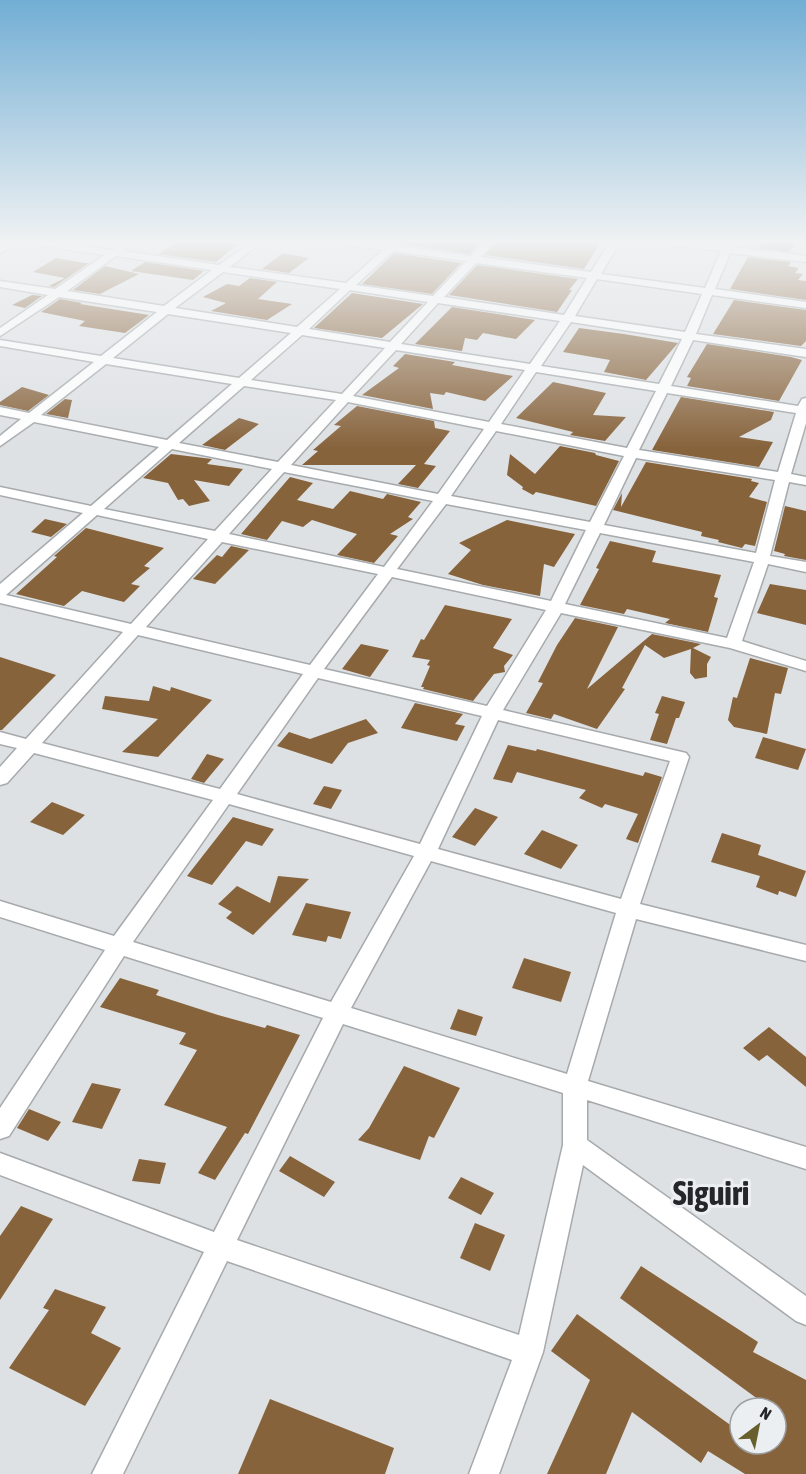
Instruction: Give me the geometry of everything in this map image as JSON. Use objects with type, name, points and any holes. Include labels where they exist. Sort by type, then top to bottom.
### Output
[{"type":"street","points":[[0,333],[32,311]]},
{"type":"street","points":[[0,442],[165,311]]},
{"type":"street","points":[[171,311],[661,388],[805,408],[783,477],[762,559],[733,644]]},
{"type":"street","points":[[0,592],[323,311]]},
{"type":"street","points":[[0,779],[425,311]]},
{"type":"street","points":[[515,311],[806,353]]},
{"type":"street","points":[[0,1128],[119,946],[314,671],[442,499],[573,311]]},
{"type":"street","points":[[107,1474],[337,1013],[426,853],[492,713],[556,607],[699,311]]},
{"type":"street","points":[[0,343],[344,398],[630,453],[806,481]]},
{"type":"street","points":[[0,411],[442,499],[806,567]]},
{"type":"street","points":[[0,491],[733,644],[806,666]]},
{"type":"street","points":[[0,598],[680,757],[628,909],[575,1086],[575,1145],[529,1352],[484,1474]]},
{"type":"street","points":[[0,738],[226,797],[628,909],[806,953]]},
{"type":"street","points":[[0,909],[806,1158]]},
{"type":"street","points":[[575,1145],[806,1312]]},
{"type":"street","points":[[0,1164],[220,1246],[529,1352]]},
{"type":"building","points":[[123,311],[149,315],[125,333],[79,326],[85,321],[41,312]]},
{"type":"building","points":[[211,311],[281,311],[267,320]]},
{"type":"building","points":[[333,311],[415,311],[382,338],[314,328]]},
{"type":"building","points":[[448,311],[476,311],[535,320],[516,339],[483,333],[477,340],[465,338],[462,351],[415,344]]},
{"type":"building","points":[[727,311],[806,311],[806,341],[801,346],[713,334]]},
{"type":"building","points":[[579,328],[678,343],[646,380],[604,372],[610,360],[563,352]]},
{"type":"building","points":[[707,344],[802,360],[779,401],[687,386],[691,378],[687,377]]},
{"type":"building","points":[[405,354],[455,362],[452,365],[513,376],[485,401],[446,392],[444,395],[430,393],[433,409],[362,395],[399,368],[393,366]]},
{"type":"building","points":[[553,382],[606,393],[593,415],[626,417],[605,441],[570,435],[573,432],[516,418]]},
{"type":"building","points":[[22,387],[49,395],[28,411],[0,405],[0,402]]},
{"type":"building","points":[[681,397],[774,412],[771,420],[739,437],[773,442],[759,467],[652,450]]},
{"type":"building","points":[[65,399],[72,400],[68,418],[46,414]]},
{"type":"building","points":[[357,406],[434,421],[435,428],[450,431],[424,464],[436,466],[418,488],[398,484],[416,465],[302,465],[318,451],[313,450],[341,426],[334,425]]},
{"type":"building","points":[[239,418],[259,424],[225,450],[202,445]]},
{"type":"building","points":[[560,446],[595,453],[619,461],[596,506],[536,492],[533,495],[522,489],[523,487],[507,475],[510,454],[535,474]]},
{"type":"building","points":[[171,454],[212,459],[207,464],[243,469],[229,486],[194,480],[210,501],[189,506],[183,499],[178,500],[168,483],[143,478]]},
{"type":"building","points":[[646,462],[752,479],[751,481],[759,483],[749,497],[767,502],[755,546],[745,544],[742,548],[718,542],[719,540],[701,536],[702,532],[613,510],[622,493],[621,507]]},
{"type":"building","points":[[290,477],[313,483],[297,500],[333,509],[350,491],[383,499],[387,494],[421,502],[408,517],[413,519],[390,534],[398,536],[374,563],[337,555],[357,534],[312,520],[303,527],[282,521],[267,540],[241,534]]},
{"type":"building","points":[[785,506],[806,511],[806,560],[784,556],[785,554],[774,551]]},
{"type":"building","points":[[45,519],[67,524],[51,537],[31,532]]},
{"type":"building","points":[[507,520],[575,534],[554,567],[544,564],[540,596],[483,585],[448,574],[471,550],[459,543]]},
{"type":"building","points":[[86,528],[164,548],[144,566],[150,568],[131,584],[140,586],[124,602],[82,591],[64,606],[16,594],[57,557],[54,556]]},
{"type":"building","points":[[610,541],[656,551],[652,562],[721,575],[714,597],[718,598],[708,632],[665,623],[670,619],[627,609],[624,614],[580,605],[599,569],[596,568]]},
{"type":"building","points":[[231,546],[249,550],[215,584],[193,579],[217,555],[222,557]]},
{"type":"building","points":[[770,584],[806,590],[806,625],[757,613]]},
{"type":"building","points":[[445,605],[512,619],[493,648],[513,655],[504,666],[505,672],[494,674],[473,701],[423,689],[424,687],[421,687],[430,666],[427,665],[430,660],[412,657],[421,639],[424,640]]},
{"type":"building","points":[[575,618],[618,627],[587,689],[652,634],[701,644],[693,648],[711,657],[707,664],[707,677],[695,679],[690,673],[691,649],[664,658],[645,645],[622,688],[625,689],[597,729],[554,714],[551,719],[526,713],[543,683],[538,682],[557,645]]},
{"type":"building","points":[[361,644],[389,650],[370,677],[342,669]]},
{"type":"building","points":[[0,657],[56,675],[2,730],[0,730]]},
{"type":"building","points":[[750,658],[788,668],[781,694],[775,693],[767,734],[734,727],[728,720],[733,697],[737,698]]},
{"type":"building","points":[[153,686],[170,691],[171,687],[212,700],[158,757],[122,752],[158,719],[102,709],[105,696],[149,701]]},
{"type":"building","points":[[662,696],[685,702],[679,718],[676,718],[667,744],[650,740],[659,714],[655,713]]},
{"type":"building","points":[[415,703],[463,714],[455,724],[465,726],[457,741],[401,728]]},
{"type":"building","points":[[366,719],[378,733],[348,743],[332,764],[277,746],[289,732],[310,739]]},
{"type":"building","points":[[763,737],[806,749],[798,770],[755,758]]},
{"type":"building","points":[[508,745],[536,751],[537,749],[643,776],[645,772],[662,777],[638,843],[626,839],[638,814],[605,804],[602,808],[579,798],[586,790],[517,772],[512,783],[493,779]]},
{"type":"building","points":[[207,754],[224,759],[204,783],[191,779]]},
{"type":"building","points":[[324,786],[342,790],[331,809],[313,804]]},
{"type":"building","points":[[52,802],[85,815],[63,835],[30,822]]},
{"type":"building","points":[[475,808],[498,817],[475,846],[452,837]]},
{"type":"building","points":[[233,817],[274,829],[262,846],[246,841],[212,885],[187,876]]},
{"type":"building","points":[[542,830],[578,845],[561,869],[524,854]]},
{"type":"building","points":[[722,833],[761,845],[758,855],[806,871],[796,897],[779,891],[778,895],[756,887],[760,876],[711,862]]},
{"type":"building","points":[[278,876],[309,879],[253,935],[226,918],[232,912],[218,904],[237,886],[270,903]]},
{"type":"building","points":[[306,903],[351,912],[341,939],[328,936],[326,942],[292,935]]},
{"type":"building","points":[[524,958],[571,972],[561,1002],[512,988]]},
{"type":"building","points":[[120,978],[159,990],[156,995],[218,1015],[265,1028],[267,1025],[300,1035],[248,1134],[245,1133],[215,1180],[198,1173],[227,1127],[164,1105],[197,1050],[179,1044],[186,1033],[100,1007]]},
{"type":"building","points":[[458,1009],[483,1017],[476,1036],[450,1029]]},
{"type":"building","points":[[769,1027],[806,1057],[806,1087],[767,1055],[759,1061],[743,1048]]},
{"type":"building","points":[[404,1066],[460,1088],[434,1138],[429,1136],[420,1160],[358,1140],[369,1128]]},
{"type":"building","points":[[92,1083],[121,1089],[102,1129],[72,1122]]},
{"type":"building","points":[[29,1109],[61,1122],[48,1141],[17,1128]]},
{"type":"building","points":[[290,1156],[335,1182],[324,1197],[279,1171]]},
{"type":"building","points":[[139,1159],[166,1163],[160,1184],[132,1181]]},
{"type":"building","points":[[461,1177],[494,1193],[481,1215],[448,1198]]},
{"type":"building","points":[[21,1206],[53,1219],[0,1300],[0,1236]]},
{"type":"building","points":[[475,1223],[505,1235],[490,1271],[460,1258]]},
{"type":"building","points":[[641,1266],[758,1342],[753,1352],[806,1380],[806,1474],[745,1474],[708,1451],[701,1463],[632,1412],[606,1474],[547,1474],[590,1380],[551,1351],[577,1314],[728,1423],[728,1456],[788,1456],[788,1396],[754,1396],[620,1298]]},
{"type":"building","points":[[55,1289],[106,1307],[91,1333],[121,1348],[85,1406],[9,1368],[49,1310],[43,1308]]},
{"type":"building","points":[[270,1399],[394,1448],[385,1474],[238,1474]]},
{"type":"district","name":"Siguiri","points":[[711,1193]]}]
